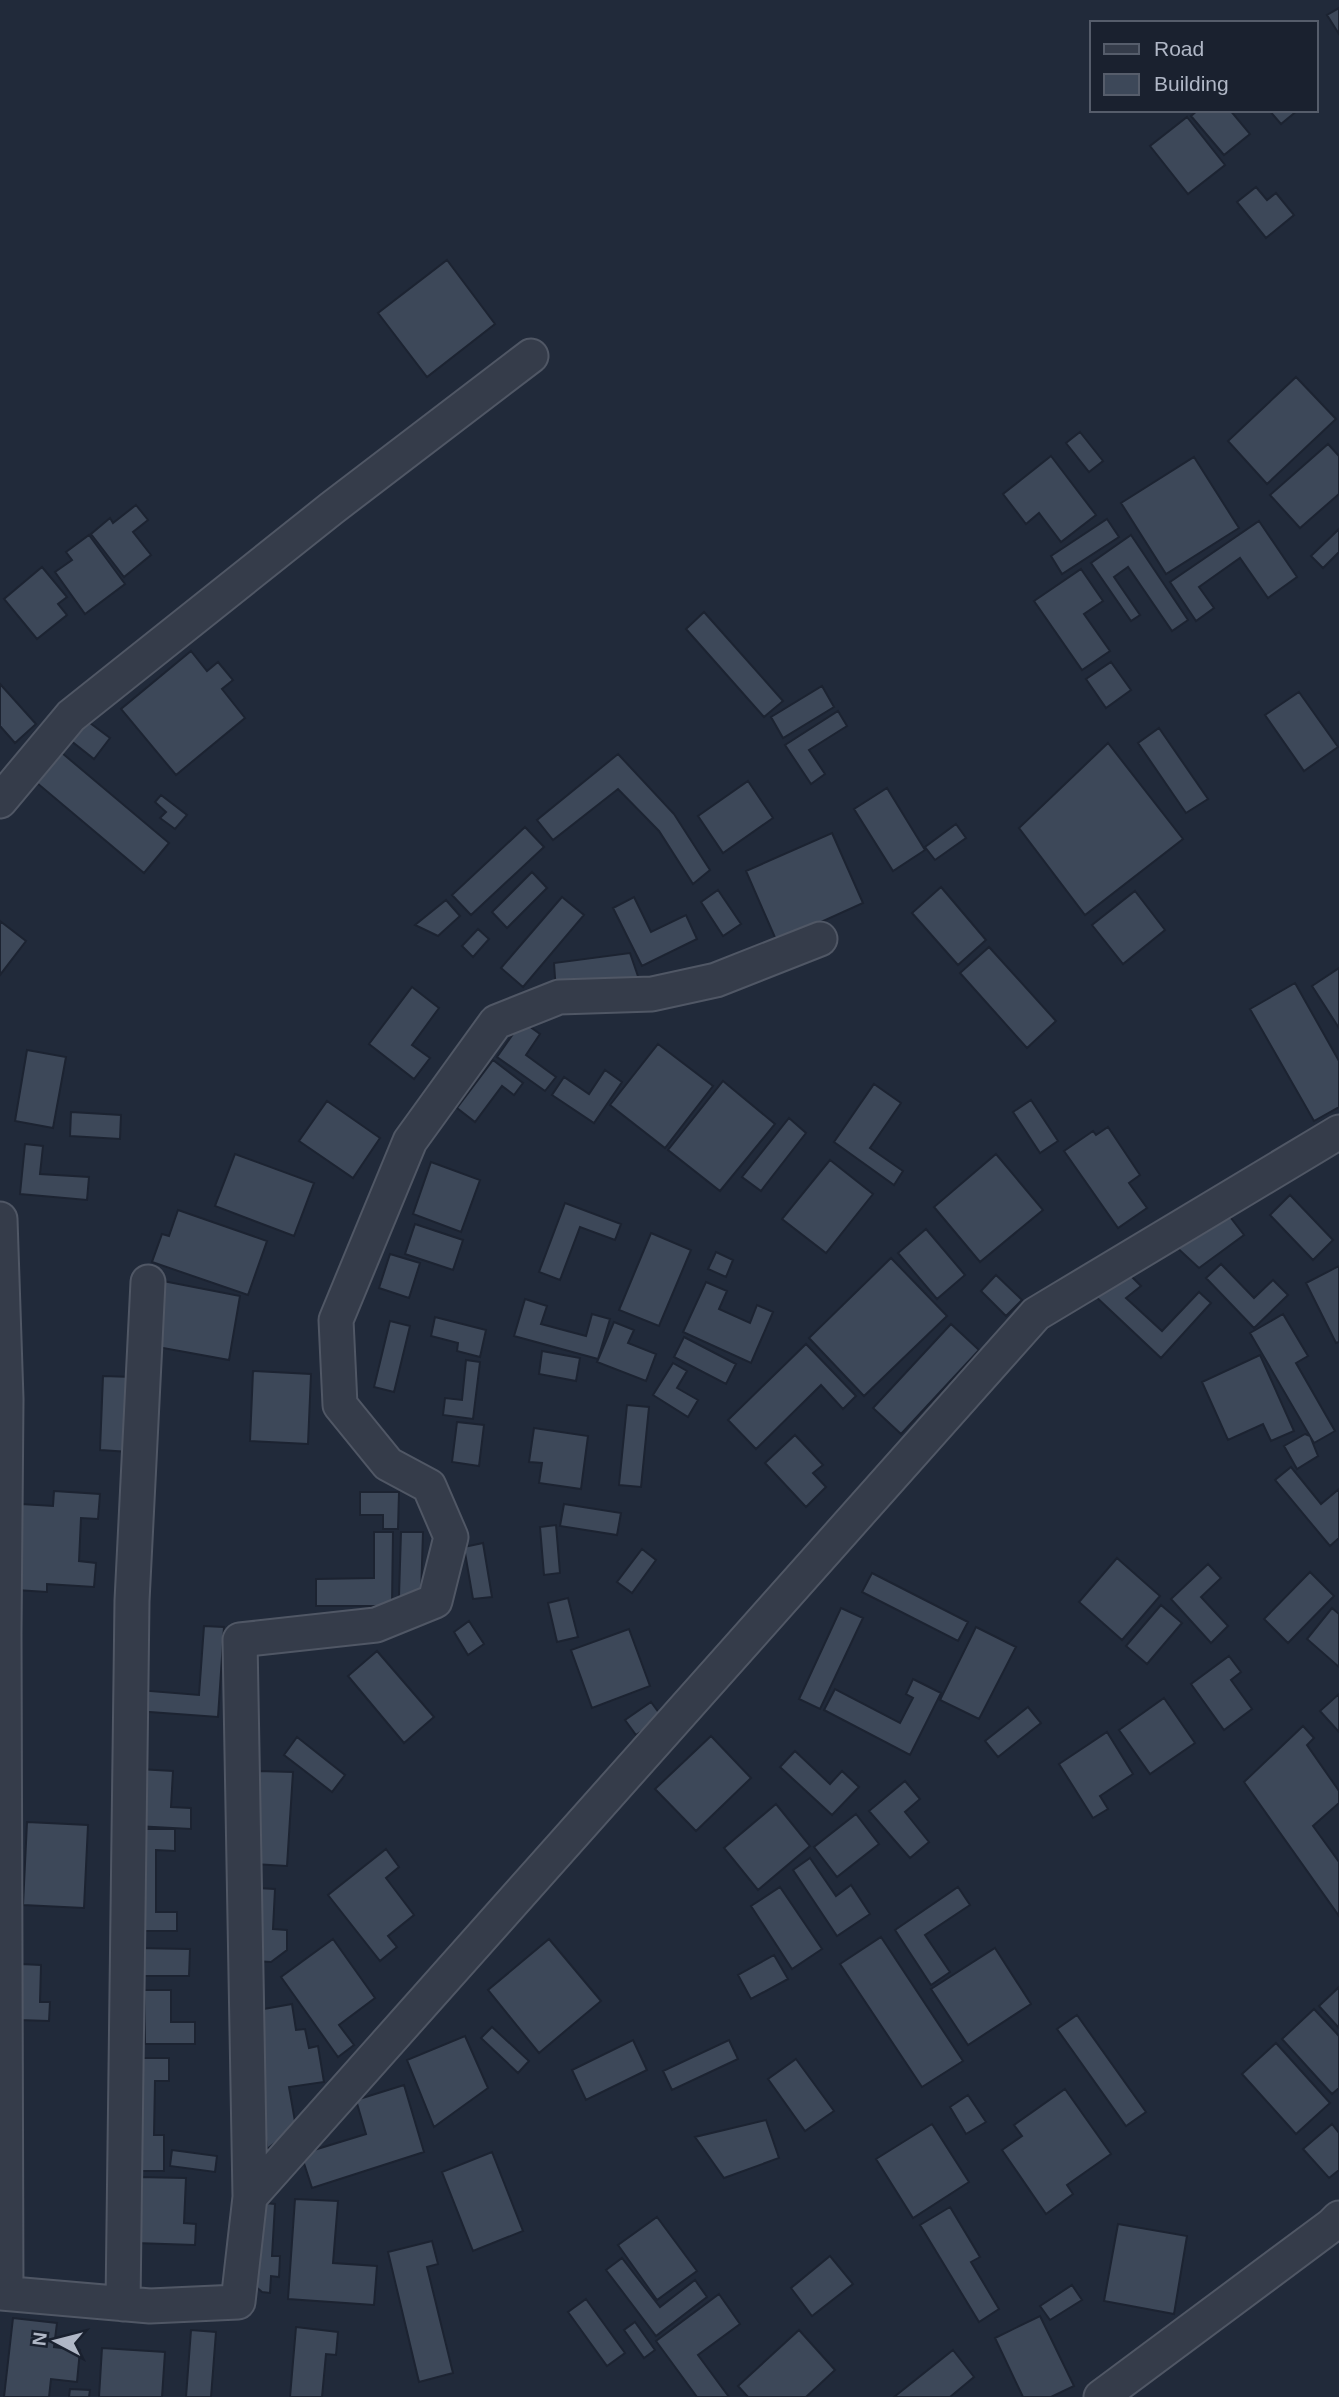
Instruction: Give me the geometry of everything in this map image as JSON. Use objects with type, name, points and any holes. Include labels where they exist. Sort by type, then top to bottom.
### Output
[{"type":"street","points":[[0,802],[71,716],[321,517],[531,356]]},
{"type":"street","points":[[0,1219],[6,1399],[3,1467],[3,2293],[150,2306],[238,2302],[250,2197],[240,1640],[376,1625],[435,1601],[451,1537],[429,1486],[388,1464],[340,1405],[336,1320],[410,1141],[496,1022],[559,997],[652,994],[716,980],[820,939]]},
{"type":"street","points":[[250,2197],[1036,1314],[1339,1132]]},
{"type":"street","points":[[123,2304],[132,1601],[148,1282]]},
{"type":"street","points":[[1101,2397],[1339,2218]]},
{"type":"building","points":[[1339,8],[1339,34],[1327,15]]},
{"type":"building","points":[[1196,112],[1232,112],[1250,134],[1224,155],[1191,116]]},
{"type":"building","points":[[1271,112],[1296,112],[1281,124]]},
{"type":"building","points":[[1187,117],[1225,165],[1188,194],[1150,146]]},
{"type":"building","points":[[1256,187],[1267,200],[1276,193],[1294,215],[1266,238],[1237,202]]},
{"type":"building","points":[[447,260],[495,324],[427,377],[378,313]]},
{"type":"building","points":[[1296,377],[1336,419],[1267,484],[1228,441]]},
{"type":"building","points":[[1080,432],[1103,461],[1089,472],[1066,443]]},
{"type":"building","points":[[1328,444],[1339,456],[1339,494],[1300,528],[1270,495]]},
{"type":"building","points":[[1051,456],[1096,515],[1061,542],[1039,513],[1026,524],[1003,494]]},
{"type":"building","points":[[1194,457],[1239,528],[1166,574],[1121,503]]},
{"type":"building","points":[[136,505],[148,520],[133,532],[151,555],[124,577],[91,534],[110,518],[113,523]]},
{"type":"building","points":[[1107,519],[1119,537],[1062,574],[1051,556]]},
{"type":"building","points":[[1259,521],[1297,577],[1268,598],[1240,558],[1199,587],[1214,608],[1196,621],[1170,582]]},
{"type":"building","points":[[1339,529],[1339,552],[1323,568],[1311,556]]},
{"type":"building","points":[[89,535],[125,584],[85,614],[55,572],[72,560],[66,552]]},
{"type":"building","points":[[1131,535],[1188,620],[1172,631],[1128,567],[1114,577],[1140,615],[1131,621],[1091,563]]},
{"type":"building","points":[[42,567],[67,597],[58,604],[67,615],[37,639],[4,599]]},
{"type":"building","points":[[1081,569],[1103,601],[1084,614],[1110,651],[1082,670],[1034,601]]},
{"type":"building","points":[[704,612],[783,701],[764,717],[686,629]]},
{"type":"building","points":[[191,651],[207,671],[218,662],[233,680],[222,689],[245,718],[176,775],[121,709]]},
{"type":"building","points":[[1111,662],[1131,690],[1106,708],[1086,679]]},
{"type":"building","points":[[0,684],[36,724],[15,743],[0,726]]},
{"type":"building","points":[[822,686],[834,707],[783,738],[771,717]]},
{"type":"building","points":[[1299,692],[1338,747],[1304,771],[1265,715]]},
{"type":"building","points":[[838,711],[847,726],[809,750],[825,774],[811,784],[785,745]]},
{"type":"building","points":[[86,720],[110,738],[94,759],[70,740]]},
{"type":"building","points":[[1159,728],[1208,799],[1186,813],[1138,743]]},
{"type":"building","points":[[1108,743],[1183,839],[1085,915],[1019,828]]},
{"type":"building","points":[[62,753],[169,843],[144,873],[37,783]]},
{"type":"building","points":[[618,754],[674,814],[710,870],[693,884],[659,831],[618,789],[553,840],[537,820]]},
{"type":"building","points":[[748,781],[773,818],[723,853],[698,816]]},
{"type":"building","points":[[887,788],[925,850],[893,871],[854,809]]},
{"type":"building","points":[[161,795],[187,815],[175,829],[160,818],[166,812],[155,802]]},
{"type":"building","points":[[956,824],[966,838],[935,860],[925,847]]},
{"type":"building","points":[[525,827],[544,847],[471,915],[452,895]]},
{"type":"building","points":[[832,833],[863,903],[777,942],[746,871]]},
{"type":"building","points":[[532,872],[547,888],[507,928],[492,912]]},
{"type":"building","points":[[941,887],[986,940],[958,965],[912,913]]},
{"type":"building","points":[[718,890],[741,924],[723,936],[701,902]]},
{"type":"building","points":[[1135,891],[1165,930],[1123,964],[1092,925]]},
{"type":"building","points":[[562,897],[584,915],[523,987],[501,968]]},
{"type":"building","points":[[634,897],[651,932],[686,915],[697,939],[642,966],[613,908]]},
{"type":"building","points":[[446,900],[460,916],[438,936],[415,925]]},
{"type":"building","points":[[0,921],[26,941],[0,975]]},
{"type":"building","points":[[478,929],[489,939],[473,957],[462,946]]},
{"type":"building","points":[[989,947],[1056,1021],[1027,1048],[960,973]]},
{"type":"building","points":[[630,953],[641,985],[556,992],[554,963]]},
{"type":"building","points":[[1339,968],[1339,1028],[1312,986]]},
{"type":"building","points":[[1295,983],[1339,1061],[1339,1107],[1314,1121],[1250,1009]]},
{"type":"building","points":[[412,987],[439,1008],[412,1045],[430,1058],[414,1079],[369,1044]]},
{"type":"building","points":[[522,1021],[540,1034],[526,1055],[556,1077],[545,1091],[497,1057]]},
{"type":"building","points":[[658,1044],[713,1086],[665,1148],[610,1105]]},
{"type":"building","points":[[27,1050],[66,1057],[53,1128],[15,1121]]},
{"type":"building","points":[[493,1060],[523,1083],[514,1095],[502,1086],[475,1122],[457,1108]]},
{"type":"building","points":[[605,1070],[622,1082],[594,1123],[552,1095],[564,1077],[589,1094]]},
{"type":"building","points":[[723,1081],[775,1124],[720,1191],[668,1150]]},
{"type":"building","points":[[874,1084],[901,1103],[870,1148],[903,1171],[894,1185],[834,1142]]},
{"type":"building","points":[[1031,1100],[1058,1141],[1040,1153],[1013,1112]]},
{"type":"building","points":[[327,1101],[380,1138],[353,1178],[299,1141]]},
{"type":"building","points":[[71,1112],[121,1115],[120,1139],[70,1136]]},
{"type":"building","points":[[789,1118],[806,1133],[761,1191],[742,1177]]},
{"type":"building","points":[[1108,1127],[1140,1175],[1129,1183],[1147,1208],[1118,1228],[1064,1151],[1093,1131],[1096,1135]]},
{"type":"building","points":[[25,1144],[43,1146],[40,1174],[89,1177],[87,1200],[20,1194]]},
{"type":"building","points":[[235,1154],[314,1183],[294,1236],[215,1206]]},
{"type":"building","points":[[996,1154],[1043,1210],[980,1262],[934,1207]]},
{"type":"building","points":[[830,1160],[873,1194],[826,1253],[782,1219]]},
{"type":"building","points":[[431,1162],[480,1180],[461,1232],[413,1214]]},
{"type":"building","points":[[1290,1195],[1333,1240],[1313,1260],[1270,1215]]},
{"type":"building","points":[[565,1203],[621,1224],[615,1240],[580,1227],[560,1280],[539,1272]]},
{"type":"building","points":[[1224,1209],[1244,1235],[1199,1268],[1172,1243]]},
{"type":"building","points":[[178,1210],[267,1241],[248,1295],[152,1262],[162,1234],[169,1236]]},
{"type":"building","points":[[415,1224],[463,1240],[453,1270],[405,1254]]},
{"type":"building","points":[[926,1229],[965,1275],[937,1299],[898,1253]]},
{"type":"building","points":[[651,1233],[691,1250],[659,1326],[619,1310]]},
{"type":"building","points":[[716,1252],[733,1260],[726,1277],[708,1269]]},
{"type":"building","points":[[390,1254],[420,1263],[409,1298],[379,1288]]},
{"type":"building","points":[[891,1258],[947,1316],[864,1396],[809,1338]]},
{"type":"building","points":[[1221,1264],[1254,1298],[1273,1280],[1288,1295],[1254,1328],[1206,1278]]},
{"type":"building","points":[[1339,1266],[1339,1342],[1336,1343],[1306,1283]]},
{"type":"building","points":[[1124,1269],[1141,1286],[1126,1298],[1162,1331],[1199,1292],[1211,1303],[1161,1358],[1092,1293]]},
{"type":"building","points":[[996,1275],[1022,1300],[1006,1316],[981,1291]]},
{"type":"building","points":[[163,1281],[240,1296],[229,1360],[152,1346]]},
{"type":"building","points":[[706,1282],[727,1291],[719,1309],[750,1323],[757,1305],[773,1312],[751,1363],[683,1332]]},
{"type":"building","points":[[525,1299],[547,1306],[541,1324],[586,1336],[592,1314],[610,1319],[598,1359],[514,1336]]},
{"type":"building","points":[[1283,1314],[1308,1356],[1296,1363],[1335,1431],[1314,1443],[1250,1333]]},
{"type":"building","points":[[435,1317],[486,1330],[480,1357],[457,1351],[458,1343],[431,1336]]},
{"type":"building","points":[[390,1321],[410,1326],[394,1392],[374,1387]]},
{"type":"building","points":[[614,1322],[634,1330],[628,1343],[656,1354],[646,1381],[597,1362]]},
{"type":"building","points":[[951,1324],[979,1350],[901,1434],[873,1408]]},
{"type":"building","points":[[684,1337],[736,1364],[726,1384],[674,1357]]},
{"type":"building","points":[[806,1344],[856,1396],[843,1409],[821,1385],[756,1449],[728,1420]]},
{"type":"building","points":[[542,1351],[580,1358],[576,1381],[539,1374]]},
{"type":"building","points":[[1260,1355],[1294,1431],[1271,1441],[1263,1424],[1228,1440],[1202,1382]]},
{"type":"building","points":[[466,1360],[480,1362],[473,1419],[443,1415],[445,1398],[462,1400]]},
{"type":"building","points":[[673,1363],[687,1371],[677,1388],[698,1400],[688,1417],[653,1395]]},
{"type":"building","points":[[253,1371],[311,1374],[308,1444],[250,1441]]},
{"type":"building","points":[[103,1376],[133,1377],[130,1452],[100,1450]]},
{"type":"building","points":[[627,1405],[649,1407],[641,1487],[619,1485]]},
{"type":"building","points":[[457,1422],[484,1425],[479,1466],[452,1462]]},
{"type":"building","points":[[534,1428],[588,1436],[581,1489],[539,1483],[542,1463],[529,1462]]},
{"type":"building","points":[[1305,1434],[1310,1436],[1318,1456],[1297,1469],[1284,1446]]},
{"type":"building","points":[[795,1435],[823,1465],[813,1473],[826,1487],[806,1507],[765,1463]]},
{"type":"building","points":[[1291,1467],[1321,1504],[1339,1489],[1339,1538],[1330,1546],[1275,1480]]},
{"type":"building","points":[[54,1491],[100,1494],[98,1519],[81,1518],[79,1561],[96,1563],[94,1587],[47,1584],[47,1592],[16,1590],[21,1504],[53,1506]]},
{"type":"building","points":[[360,1492],[399,1492],[398,1529],[383,1529],[383,1515],[360,1515]]},
{"type":"building","points":[[564,1504],[621,1513],[617,1535],[560,1526]]},
{"type":"building","points":[[556,1525],[560,1573],[544,1575],[540,1527]]},
{"type":"building","points":[[374,1532],[393,1532],[392,1606],[316,1606],[316,1579],[374,1578]]},
{"type":"building","points":[[401,1532],[423,1532],[421,1596],[399,1596]]},
{"type":"building","points":[[483,1543],[492,1597],[473,1599],[464,1547]]},
{"type":"building","points":[[642,1549],[656,1560],[632,1593],[617,1582]]},
{"type":"building","points":[[1117,1558],[1160,1596],[1122,1640],[1079,1602]]},
{"type":"building","points":[[1208,1564],[1221,1578],[1201,1597],[1228,1626],[1211,1643],[1171,1599]]},
{"type":"building","points":[[1310,1572],[1334,1596],[1288,1643],[1264,1619]]},
{"type":"building","points":[[872,1573],[968,1622],[958,1641],[862,1592]]},
{"type":"building","points":[[568,1598],[578,1637],[557,1642],[548,1603]]},
{"type":"building","points":[[1161,1605],[1182,1623],[1147,1664],[1126,1646]]},
{"type":"building","points":[[841,1608],[863,1618],[820,1709],[799,1699]]},
{"type":"building","points":[[1332,1608],[1339,1614],[1339,1667],[1307,1639]]},
{"type":"building","points":[[469,1621],[484,1644],[468,1655],[454,1632]]},
{"type":"building","points":[[204,1626],[224,1627],[218,1717],[136,1711],[138,1690],[199,1695]]},
{"type":"building","points":[[976,1627],[1016,1647],[979,1719],[940,1700]]},
{"type":"building","points":[[629,1629],[650,1686],[592,1708],[571,1650]]},
{"type":"building","points":[[377,1651],[434,1717],[404,1743],[348,1676]]},
{"type":"building","points":[[1229,1656],[1241,1672],[1231,1680],[1252,1709],[1224,1730],[1191,1684]]},
{"type":"building","points":[[913,1679],[941,1693],[910,1755],[824,1710],[835,1689],[900,1723],[913,1698],[906,1694]]},
{"type":"building","points":[[1339,1694],[1339,1732],[1320,1711]]},
{"type":"building","points":[[1164,1698],[1195,1743],[1150,1774],[1119,1730]]},
{"type":"building","points":[[651,1702],[662,1717],[636,1735],[625,1720]]},
{"type":"building","points":[[1028,1707],[1041,1723],[998,1757],[985,1741]]},
{"type":"building","points":[[1303,1726],[1314,1738],[1307,1745],[1339,1791],[1339,1803],[1313,1826],[1339,1862],[1339,1916],[1244,1782]]},
{"type":"building","points":[[1107,1732],[1133,1774],[1100,1796],[1108,1809],[1093,1818],[1059,1764]]},
{"type":"building","points":[[711,1736],[751,1778],[696,1831],[655,1789]]},
{"type":"building","points":[[297,1737],[345,1775],[332,1792],[284,1755]]},
{"type":"building","points":[[795,1751],[830,1784],[842,1771],[859,1787],[832,1815],[780,1767]]},
{"type":"building","points":[[138,1769],[173,1771],[171,1807],[191,1808],[191,1829],[135,1826]]},
{"type":"building","points":[[258,1771],[293,1772],[287,1866],[253,1864]]},
{"type":"building","points":[[905,1781],[920,1799],[905,1812],[929,1842],[910,1858],[869,1811]]},
{"type":"building","points":[[776,1804],[810,1846],[758,1890],[724,1848]]},
{"type":"building","points":[[856,1814],[879,1844],[837,1877],[814,1847]]},
{"type":"building","points":[[27,1822],[88,1825],[84,1908],[23,1905]]},
{"type":"building","points":[[136,1829],[175,1829],[175,1851],[156,1850],[156,1912],[177,1912],[177,1931],[135,1931]]},
{"type":"building","points":[[386,1849],[399,1867],[386,1878],[414,1915],[388,1936],[397,1947],[380,1961],[328,1895]]},
{"type":"building","points":[[810,1858],[836,1896],[851,1885],[870,1914],[837,1936],[793,1870]]},
{"type":"building","points":[[780,1887],[822,1949],[792,1969],[751,1906]]},
{"type":"building","points":[[958,1887],[970,1905],[925,1935],[950,1972],[931,1985],[895,1930]]},
{"type":"building","points":[[257,1888],[275,1889],[273,1929],[287,1930],[287,1950],[271,1962],[254,1961]]},
{"type":"building","points":[[881,1937],[963,2061],[922,2087],[840,1964]]},
{"type":"building","points":[[333,1939],[375,1998],[339,2025],[354,2045],[338,2057],[281,1977]]},
{"type":"building","points":[[549,1939],[601,2001],[539,2053],[488,1990]]},
{"type":"building","points":[[135,1948],[190,1949],[189,1976],[135,1976]]},
{"type":"building","points":[[995,1948],[1031,2004],[968,2045],[931,1989]]},
{"type":"building","points":[[774,1955],[788,1979],[751,1999],[738,1975]]},
{"type":"building","points":[[21,1964],[41,1965],[40,2002],[50,2002],[49,2021],[18,2020]]},
{"type":"building","points":[[1339,1987],[1339,2028],[1319,2006]]},
{"type":"building","points":[[144,1990],[171,1990],[171,2022],[195,2022],[195,2044],[145,2044]]},
{"type":"building","points":[[292,2004],[296,2030],[305,2029],[309,2048],[318,2046],[324,2082],[289,2087],[296,2127],[267,2149],[253,2011]]},
{"type":"building","points":[[1314,2009],[1339,2036],[1339,2088],[1332,2094],[1282,2039]]},
{"type":"building","points":[[1077,2015],[1146,2112],[1126,2126],[1057,2029]]},
{"type":"building","points":[[492,2027],[529,2061],[518,2073],[481,2038]]},
{"type":"building","points":[[465,2036],[488,2088],[434,2127],[407,2060]]},
{"type":"building","points":[[633,2040],[647,2070],[586,2100],[572,2070]]},
{"type":"building","points":[[729,2040],[738,2059],[672,2090],[663,2071]]},
{"type":"building","points":[[1276,2043],[1330,2103],[1296,2134],[1242,2074]]},
{"type":"building","points":[[136,2058],[169,2058],[169,2081],[155,2081],[154,2135],[164,2135],[164,2171],[134,2171]]},
{"type":"building","points":[[796,2059],[834,2111],[805,2131],[768,2079]]},
{"type":"building","points":[[404,2085],[424,2152],[312,2188],[301,2154],[366,2134],[356,2100]]},
{"type":"building","points":[[1065,2089],[1111,2154],[1067,2185],[1073,2194],[1046,2214],[1002,2150],[1022,2136],[1014,2125]]},
{"type":"building","points":[[968,2095],[986,2122],[966,2134],[950,2107]]},
{"type":"building","points":[[766,2120],[779,2158],[724,2178],[695,2137]]},
{"type":"building","points":[[932,2124],[969,2182],[913,2218],[876,2159]]},
{"type":"building","points":[[1332,2124],[1339,2133],[1339,2170],[1329,2178],[1303,2149]]},
{"type":"building","points":[[172,2150],[217,2156],[215,2172],[170,2166]]},
{"type":"building","points":[[492,2152],[523,2231],[473,2251],[442,2172]]},
{"type":"building","points":[[137,2177],[186,2178],[184,2223],[196,2224],[195,2245],[135,2243]]},
{"type":"building","points":[[295,2199],[338,2201],[333,2263],[377,2266],[374,2305],[288,2299]]},
{"type":"building","points":[[253,2202],[275,2204],[272,2256],[280,2256],[279,2277],[271,2276],[270,2293],[262,2292],[248,2280]]},
{"type":"building","points":[[950,2207],[980,2257],[971,2262],[999,2309],[979,2322],[920,2225]]},
{"type":"building","points":[[657,2217],[697,2271],[657,2300],[618,2245]]},
{"type":"building","points":[[1118,2224],[1187,2236],[1174,2314],[1104,2301]]},
{"type":"building","points":[[432,2241],[438,2264],[427,2267],[453,2373],[419,2382],[388,2252]]},
{"type":"building","points":[[830,2256],[853,2284],[812,2316],[791,2288]]},
{"type":"building","points":[[622,2258],[660,2307],[695,2280],[707,2297],[656,2336],[606,2270]]},
{"type":"building","points":[[1072,2285],[1082,2300],[1050,2320],[1040,2306]]},
{"type":"building","points":[[719,2294],[740,2324],[698,2355],[729,2397],[697,2397],[656,2341]]},
{"type":"building","points":[[586,2299],[625,2353],[607,2366],[568,2312]]},
{"type":"building","points":[[1040,2316],[1074,2386],[1051,2397],[1023,2397],[995,2338]]},
{"type":"building","points":[[13,2318],[57,2323],[54,2347],[80,2350],[77,2382],[51,2379],[49,2397],[4,2397]]},
{"type":"building","points":[[635,2322],[655,2350],[644,2358],[624,2330]]},
{"type":"building","points":[[296,2327],[338,2332],[336,2355],[326,2354],[322,2397],[290,2397]]},
{"type":"building","points":[[191,2330],[216,2332],[211,2397],[186,2397]]},
{"type":"building","points":[[799,2330],[835,2370],[806,2397],[748,2397],[738,2386]]},
{"type":"building","points":[[102,2348],[165,2352],[162,2397],[99,2397]]},
{"type":"building","points":[[953,2350],[974,2377],[950,2397],[894,2397]]},
{"type":"building","points":[[70,2389],[90,2390],[89,2397],[69,2397]]}]
